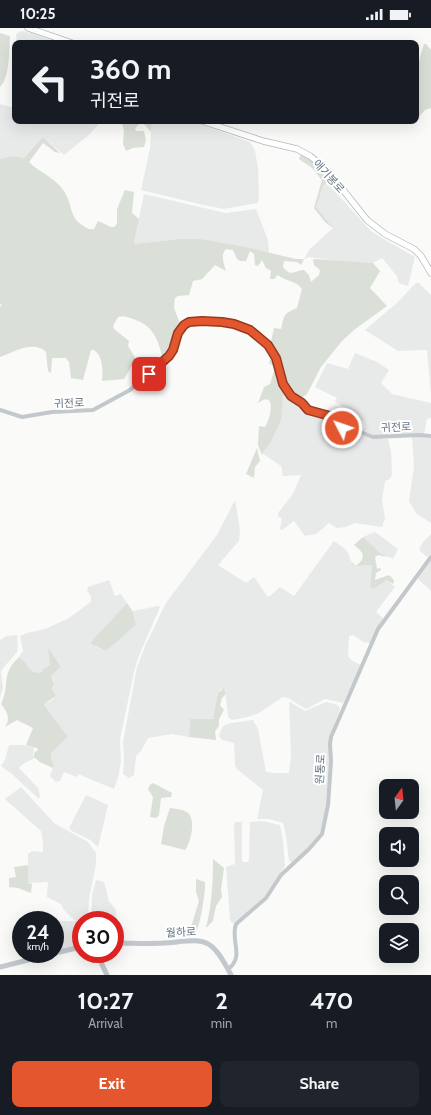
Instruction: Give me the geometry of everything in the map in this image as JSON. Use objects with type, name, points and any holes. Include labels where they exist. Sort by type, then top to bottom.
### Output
[{"type":"main road","points":[[28,28],[63,40]]},
{"type":"main road","name":"애기봉로","points":[[211,124],[263,141],[297,149],[310,156],[328,171],[367,220],[385,234],[414,249],[421,256],[431,273]]},
{"type":"street","name":"귀전로","points":[[0,410],[22,417],[40,413],[85,412],[95,409],[130,390],[169,356],[173,350],[178,333],[184,325],[189,322],[211,321],[222,322],[245,328],[261,339],[273,354],[280,378],[291,396],[302,403],[308,410],[330,416],[340,426],[373,437],[419,435],[431,436]]},
{"type":"street","name":"원통로","points":[[228,969],[234,963],[237,955],[236,924],[266,898],[281,875],[309,849],[322,834],[328,805],[331,737],[378,629],[431,557]]},
{"type":"street","name":"월하로","points":[[124,943],[152,944],[190,940],[200,941],[212,946],[217,951],[231,975]]},
{"type":"street","points":[[0,967],[16,963]]},
{"type":"street","points":[[101,963],[107,975]]},
{"type":"shaded area","points":[[21,31],[51,40],[17,40],[16,34]]},
{"type":"shaded area","points":[[0,33],[10,36],[6,77],[0,87]]},
{"type":"shaded area","points":[[424,44],[426,44],[431,50],[431,108],[425,110],[419,117],[419,62]]},
{"type":"shaded area","points":[[0,104],[12,107],[12,124],[98,124],[90,134],[64,155],[43,137],[24,158],[13,156],[0,159]]},
{"type":"shaded area","points":[[122,124],[140,124],[135,129],[137,131],[144,131],[146,140],[144,147],[133,148],[126,151],[123,144],[124,130]]},
{"type":"shaded area","points":[[143,124],[152,124],[151,132]]},
{"type":"shaded area","points":[[152,124],[199,124],[250,142],[255,150],[258,169],[258,203],[224,209],[141,190],[150,148]]},
{"type":"shaded area","points":[[43,137],[60,153],[55,152],[43,143],[29,162],[58,183],[67,197],[75,219],[86,228],[94,229],[98,221],[114,227],[117,224],[117,209],[125,190],[134,192],[132,213],[139,219],[134,242],[135,244],[178,239],[201,239],[245,247],[296,259],[304,259],[301,265],[297,262],[284,261],[283,267],[291,273],[304,270],[309,275],[311,282],[319,275],[320,270],[314,265],[313,259],[373,263],[380,271],[370,288],[387,306],[354,330],[342,341],[321,367],[307,394],[300,399],[294,396],[286,387],[281,376],[276,356],[270,346],[274,328],[281,329],[285,315],[297,308],[302,289],[296,284],[278,275],[274,279],[270,279],[271,271],[266,268],[262,260],[258,266],[255,265],[254,254],[250,251],[246,261],[240,261],[237,259],[233,250],[226,249],[223,257],[226,271],[215,265],[202,279],[193,281],[189,295],[178,296],[175,298],[174,308],[181,326],[175,336],[172,348],[165,357],[162,356],[153,333],[145,325],[124,316],[118,317],[113,326],[114,329],[129,341],[128,346],[136,359],[124,379],[102,381],[101,360],[94,350],[91,350],[83,380],[71,378],[69,362],[66,358],[52,358],[51,373],[48,371],[46,352],[36,347],[24,348],[0,357],[0,307],[2,305],[0,304],[0,159],[13,156],[24,158]]},
{"type":"shaded area","points":[[301,153],[323,169],[330,178],[323,186],[316,207],[333,228],[325,222],[314,208],[322,180],[312,168],[299,159]]},
{"type":"shaded area","points":[[326,182],[371,231],[415,257],[408,286],[399,283],[397,276],[382,258],[373,263],[345,262],[309,257],[304,259],[310,249],[333,228],[316,207],[323,186]]},
{"type":"shaded area","points":[[144,194],[226,213],[256,209],[268,240],[269,253],[201,239],[178,239],[135,244],[134,242]]},
{"type":"shaded area","points":[[416,283],[419,283],[431,295],[431,395],[427,350],[398,351],[365,330],[397,303]]},
{"type":"shaded area","points":[[355,353],[377,362],[389,370],[381,383],[392,394],[431,403],[431,418],[427,419],[424,434],[373,435],[362,432],[365,426],[364,422],[335,401],[337,398],[315,387],[327,363],[348,369]]},
{"type":"shaded area","points":[[271,354],[273,355],[277,370],[290,397],[283,396],[281,420],[271,442],[262,455],[258,445],[259,426],[265,427],[267,424],[271,405],[270,401],[267,399],[258,403],[264,387],[270,384],[274,371],[274,366],[269,363]]},
{"type":"shaded area","points":[[284,395],[290,397],[306,410],[328,417],[340,428],[371,438],[388,439],[391,451],[392,474],[390,479],[385,481],[382,500],[385,518],[382,527],[355,523],[346,527],[337,528],[329,523],[316,534],[305,536],[294,521],[282,530],[280,529],[282,519],[278,516],[278,513],[293,494],[301,475],[283,476],[281,466],[262,453],[271,442],[281,420],[281,404]]},
{"type":"shaded area","points":[[412,436],[431,438],[431,523],[417,514],[409,501],[414,467]]},
{"type":"shaded area","points":[[257,448],[260,461],[255,467],[254,478],[246,474]]},
{"type":"shaded area","points":[[235,500],[240,530],[239,541],[218,565],[246,583],[254,577],[267,596],[270,596],[280,587],[294,596],[334,541],[345,549],[351,561],[357,566],[372,565],[370,586],[373,589],[387,580],[395,587],[376,612],[383,618],[370,643],[363,642],[353,635],[349,636],[348,656],[351,660],[361,665],[343,703],[325,699],[306,709],[288,698],[283,697],[259,713],[232,720],[228,717],[225,689],[221,689],[218,693],[213,719],[190,719],[189,737],[172,734],[148,738],[141,751],[136,756],[134,775],[129,778],[123,774],[123,742],[137,667],[146,644],[166,603],[217,535]]},
{"type":"shaded area","points":[[375,532],[398,549],[393,559],[380,553],[363,537]]},
{"type":"shaded area","points":[[431,534],[431,554],[427,557],[419,550],[423,542]]},
{"type":"shaded area","points":[[363,537],[380,553],[388,557],[378,555],[375,557],[377,569],[380,568],[381,570],[376,573],[375,580],[389,575],[394,580],[393,584],[387,580],[373,589],[370,587],[372,565],[356,566],[362,560],[363,555],[354,545]]},
{"type":"shaded area","points":[[431,560],[431,591],[417,578]]},
{"type":"shaded area","points":[[109,580],[115,596],[121,594],[127,603],[91,642],[96,647],[106,651],[136,625],[133,611],[158,606],[160,607],[138,658],[134,672],[120,739],[121,762],[114,789],[78,774],[77,777],[64,772],[60,781],[56,782],[50,776],[54,765],[51,759],[51,753],[68,737],[44,703],[51,701],[56,696],[52,689],[54,680],[51,676],[61,665],[49,649],[50,665],[43,669],[42,672],[32,672],[27,665],[18,658],[23,651],[20,636],[45,629],[69,618],[91,602],[91,597],[87,590],[88,587]]},
{"type":"shaded area","points":[[127,603],[133,612],[136,625],[106,651],[91,644],[91,642]]},
{"type":"shaded area","points":[[17,635],[17,652],[1,672],[3,687],[0,698],[0,640],[7,636]]},
{"type":"shaded area","points":[[49,649],[61,666],[51,676],[54,683],[52,689],[56,696],[44,704],[68,737],[51,753],[51,759],[54,765],[53,768],[40,762],[34,757],[34,753],[38,750],[37,748],[26,745],[33,728],[17,720],[5,727],[8,721],[8,715],[1,704],[4,697],[7,675],[18,658],[34,672],[42,672],[43,669],[50,665]]},
{"type":"shaded area","points":[[224,688],[226,694],[222,698],[220,705],[224,710],[219,719],[219,726],[215,731],[216,740],[189,737],[190,719],[213,719],[218,693]]},
{"type":"shaded area","points":[[290,702],[305,711],[326,702],[339,706],[340,709],[329,738],[329,764],[325,815],[320,833],[293,863],[289,861],[283,823],[269,819],[257,819],[263,790],[237,769],[235,765],[234,743],[223,740],[219,735],[223,726],[231,723],[253,720],[258,729],[266,772],[289,773],[291,756]]},
{"type":"shaded area","points":[[9,745],[34,747],[33,755],[35,758],[23,764],[19,768],[38,788],[40,796],[39,799],[1,766],[5,760]]},
{"type":"shaded area","points":[[153,783],[172,793],[171,797],[161,798],[159,815],[156,818],[150,817],[153,797],[148,789]]},
{"type":"shaded area","points":[[21,787],[54,823],[88,842],[96,853],[96,864],[89,899],[88,911],[72,911],[72,918],[64,910],[61,904],[47,897],[48,882],[28,883],[28,854],[33,851],[43,852],[41,831],[5,799]]},
{"type":"shaded area","points":[[86,795],[108,805],[98,847],[90,840],[69,828]]},
{"type":"shaded area","points":[[170,808],[180,809],[188,813],[192,821],[192,832],[185,850],[161,844],[164,826]]},
{"type":"shaded area","points":[[263,821],[280,825],[285,866],[265,896],[232,923],[230,920],[226,867],[235,864],[234,824],[236,822],[242,822],[242,861],[248,862],[250,822]]},
{"type":"shaded area","points":[[213,859],[224,868],[221,889],[222,897],[216,906],[213,921],[206,927],[212,893]]},
{"type":"shaded area","points":[[28,865],[28,883],[32,884],[31,893],[18,888],[9,887],[9,878],[16,877],[14,867]]},
{"type":"shaded area","points":[[196,879],[205,882],[205,888],[203,907],[197,929],[192,937],[190,933],[191,927],[199,901],[196,892]]},
{"type":"shaded area","points":[[96,880],[104,882],[109,901],[116,911],[91,911],[92,895]]},
{"type":"shaded area","points":[[64,921],[72,921],[72,947],[64,949]]},
{"type":"route","points":[[149,374],[169,356],[173,350],[175,338],[180,328],[189,322],[211,321],[234,324],[250,330],[268,345],[276,358],[280,378],[286,390],[293,398],[302,403],[308,410],[330,416],[342,428]]}]
